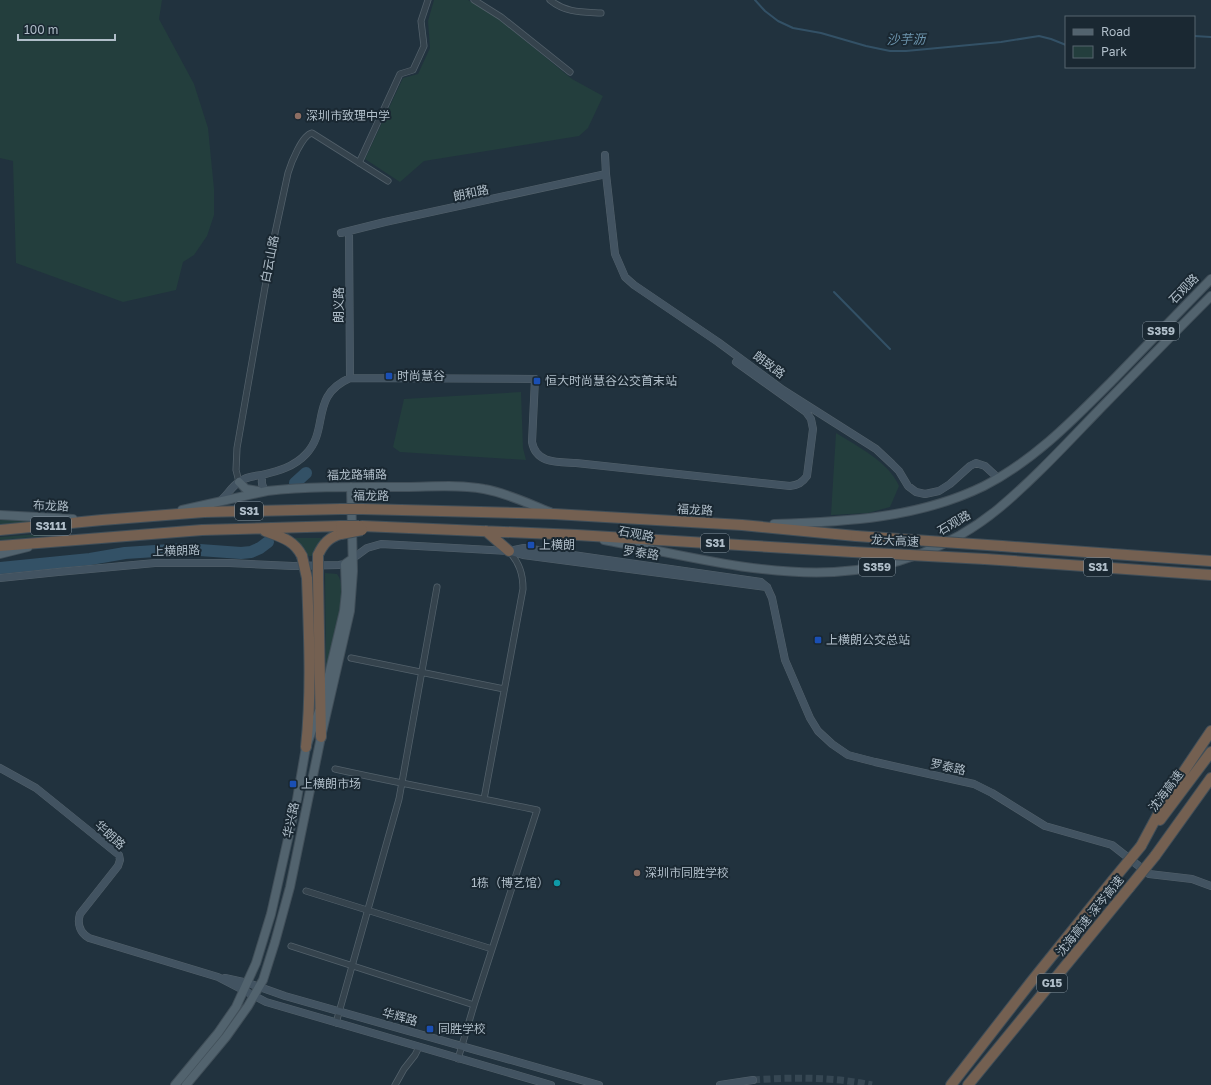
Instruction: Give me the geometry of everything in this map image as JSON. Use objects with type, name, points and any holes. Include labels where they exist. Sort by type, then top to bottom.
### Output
[{"type":"highway","name":"福龙路","points":[[0,530],[204,512],[341,509],[554,514],[742,525]]},
{"type":"highway","name":"龙大高速","points":[[742,525],[856,536],[1211,561]]},
{"type":"highway","name":"S31","points":[[48,542],[202,530],[260,529],[341,530],[382,528],[577,535]]},
{"type":"highway","points":[[260,529],[289,541],[299,550],[302,556],[307,578],[310,696],[306,746]]},
{"type":"highway","points":[[321,737],[318,556],[325,542],[341,530]]},
{"type":"highway","points":[[486,531],[509,551]]},
{"type":"highway","name":"龙大高速","points":[[577,535],[985,559],[1211,575]]},
{"type":"highway","name":"S3111","points":[[0,546],[48,542]]},
{"type":"highway","points":[[1141,846],[1170,792],[1211,731]]},
{"type":"highway","name":"沈海高速","points":[[1141,846],[1211,752]]},
{"type":"highway","name":"沈海高速 深岑高速","points":[[971,1081],[1129,888],[1211,778]]},
{"type":"highway","name":"沈海高速 深岑高速","points":[[951,1085],[1026,988],[1141,846]]},
{"type":"main road","name":"石观路","points":[[742,525],[841,522],[914,510],[966,493],[998,478],[1044,447],[1211,279]]},
{"type":"main road","name":"石观路","points":[[577,535],[728,564],[787,571],[834,572],[865,569],[890,564],[914,556],[939,546],[962,534],[1002,505],[1022,488],[1211,296]]},
{"type":"main road","points":[[239,482],[252,491],[267,491]]},
{"type":"main road","name":"福龙路辅路","points":[[158,516],[216,504],[267,491],[351,487],[482,488],[508,495],[554,514]]},
{"type":"main road","name":"华兴路","points":[[175,1085],[218,1033],[236,1007],[248,983],[265,937],[297,799],[306,746],[321,706],[344,611],[349,561],[351,487]]},
{"type":"main road","name":"布龙路","points":[[0,516],[102,520]]},
{"type":"main road","name":"S31","points":[[0,554],[48,542]]},
{"type":"main road","name":"华兴路","points":[[186,1085],[226,1037],[254,997],[270,960],[282,917],[350,611],[352,590],[349,561]]},
{"type":"street","points":[[359,163],[400,74],[413,70],[424,46],[421,21],[428,0]]},
{"type":"street","points":[[474,0],[501,17],[570,72]]},
{"type":"street","points":[[550,0],[575,12],[601,13]]},
{"type":"street","name":"白云山路","points":[[239,482],[236,470],[237,448],[271,255],[291,164],[302,142],[309,133],[312,133],[388,181]]},
{"type":"street","name":"朗致路","points":[[605,155],[615,254],[625,277],[634,285],[718,342],[783,390],[876,449],[899,471],[908,486],[916,492],[925,494],[939,491],[950,484],[970,466],[976,463],[985,466],[998,478]]},
{"type":"street","name":"朗和路","points":[[341,233],[606,174]]},
{"type":"street","name":"朗义路","points":[[349,231],[350,378]]},
{"type":"street","points":[[216,504],[239,482],[249,477],[292,466],[307,453],[316,436],[324,403],[335,387],[350,378],[535,379],[532,442],[536,453],[550,462],[576,463],[796,486],[807,476],[813,429],[811,419],[806,412],[736,362]]},
{"type":"street","points":[[263,474],[261,483],[267,491]]},
{"type":"street","name":"罗泰路","points":[[349,561],[367,548],[381,544],[509,551],[523,555],[767,587],[772,598],[785,660],[810,718],[818,731],[832,744],[848,755],[974,784],[992,793],[1045,826],[1112,845],[1149,874],[1192,879],[1211,886]]},
{"type":"street","points":[[484,799],[523,589],[521,570],[517,560],[509,551]]},
{"type":"street","name":"上横朗路","points":[[0,578],[155,563],[229,563],[293,566],[339,565],[349,561]]},
{"type":"street","points":[[336,1023],[399,799],[438,587]]},
{"type":"street","points":[[351,658],[504,689]]},
{"type":"street","name":"华朗路","points":[[0,768],[36,788],[119,855],[120,860],[118,866],[84,907],[79,918],[82,933],[95,941]]},
{"type":"street","points":[[336,769],[401,784],[537,810],[474,1004],[458,1059]]},
{"type":"street","points":[[306,891],[492,949]]},
{"type":"street","name":"华辉路","points":[[95,941],[218,977],[248,983],[339,1012],[599,1085]]},
{"type":"street","points":[[291,946],[474,1004]]},
{"type":"street","name":"华辉路","points":[[218,977],[254,997],[281,1007],[551,1085]]},
{"type":"street","points":[[395,1085],[419,1047]]},
{"type":"street","points":[[192,1077],[196,1085]]},
{"type":"street","points":[[720,1085],[753,1080]]},
{"type":"green space","points":[[0,0],[162,0],[159,19],[194,84],[208,128],[214,189],[214,215],[207,236],[194,255],[183,262],[176,290],[123,302],[16,263],[13,161],[0,158]]},
{"type":"green space","points":[[434,0],[468,0],[499,19],[572,79],[603,96],[588,128],[579,136],[424,161],[400,182],[365,159],[403,78],[418,74],[430,48],[428,21]]},
{"type":"green space","points":[[521,392],[523,448],[526,460],[400,452],[393,447],[404,399]]},
{"type":"green space","points":[[836,433],[863,449],[881,463],[895,478],[899,486],[890,507],[868,513],[831,515]]},
{"type":"green space","points":[[0,518],[17,520],[52,521],[0,525]]},
{"type":"green space","points":[[66,532],[66,534],[0,540],[0,537]]},
{"type":"green space","points":[[293,538],[321,538],[321,541],[313,556],[305,556]]},
{"type":"green space","points":[[325,573],[337,574],[341,582],[342,593],[339,620],[328,669],[326,669]]},
{"type":"waterway","name":"沙芋沥","points":[[755,0],[765,11],[778,21],[793,28],[821,33],[866,46],[890,51],[906,51],[1001,42],[1039,36],[1065,45]]},
{"type":"waterway","name":"沙芋沥","points":[[1195,36],[1211,37]]},
{"type":"waterway","points":[[834,292],[890,349]]},
{"type":"waterway","points":[[295,483],[306,473]]},
{"type":"waterway","points":[[0,568],[90,559],[125,553],[186,549],[241,553],[251,552],[268,542]]},
{"type":"tunnel","points":[[753,1080],[813,1078],[843,1080],[872,1085]]},
{"type":"place","name":"深圳市致理中学","points":[[298,116]]},
{"type":"place","name":"时尚慧谷","points":[[389,376]]},
{"type":"place","name":"恒大时尚慧谷公交首末站","points":[[537,381]]},
{"type":"place","name":"上横朗","points":[[531,545]]},
{"type":"place","name":"上横朗公交总站","points":[[818,640]]},
{"type":"place","name":"上横朗市场","points":[[293,784]]},
{"type":"place","name":"深圳市同胜学校","points":[[637,873]]},
{"type":"place","name":"1栋（博艺馆）","points":[[557,883]]},
{"type":"place","name":"同胜学校","points":[[430,1029]]}]
